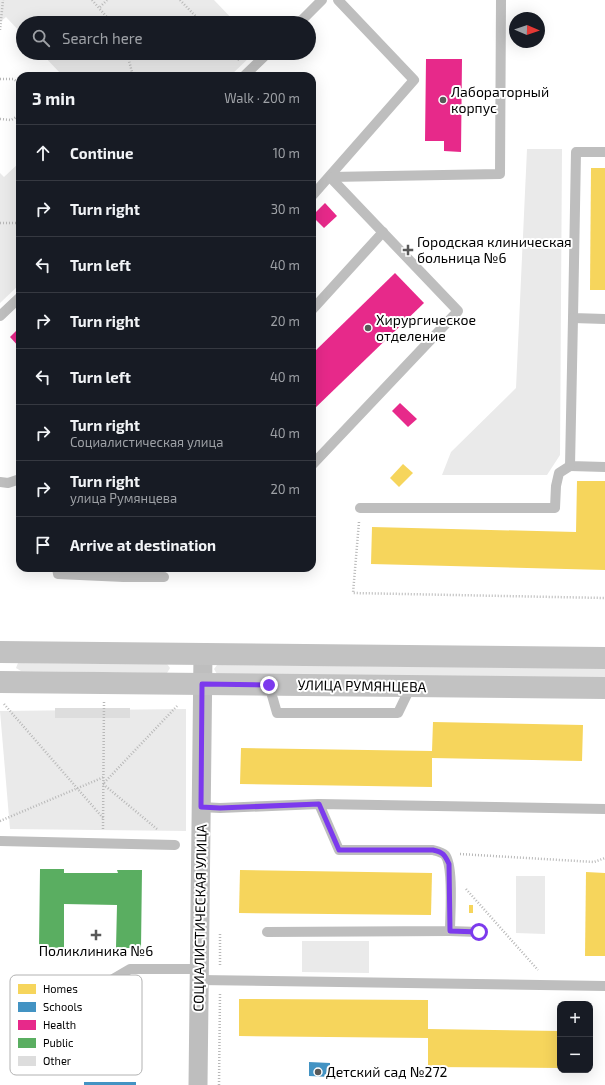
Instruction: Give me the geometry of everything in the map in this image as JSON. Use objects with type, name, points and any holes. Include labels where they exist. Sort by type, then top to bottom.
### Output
[{"type":"main road","points":[[0,652],[605,658]]},
{"type":"main road","name":"УЛИЦА РУМЯНЦЕВА","points":[[0,682],[605,688]]},
{"type":"street","name":"СОЦИАЛИСТИЧЕСКАЯ УЛИЦА","points":[[198,1085],[203,654]]},
{"type":"lane","points":[[306,16],[322,0]]},
{"type":"lane","points":[[316,192],[414,80],[338,0]]},
{"type":"lane","points":[[330,177],[500,174],[501,0]]},
{"type":"lane","points":[[248,72],[261,60]]},
{"type":"lane","points":[[570,466],[576,152],[605,152]]},
{"type":"lane","points":[[316,461],[458,311],[330,177]]},
{"type":"lane","points":[[316,306],[383,232]]},
{"type":"lane","points":[[0,316],[16,300]]},
{"type":"lane","points":[[573,318],[605,319]]},
{"type":"lane","points":[[360,508],[555,508],[556,486],[559,473],[570,466],[605,467]]},
{"type":"lane","points":[[0,482],[8,484],[16,481]]},
{"type":"lane","points":[[58,572],[58,574],[124,572],[164,577]]},
{"type":"lane","points":[[201,807],[220,808],[319,804],[605,809]]},
{"type":"lane","points":[[319,804],[339,850],[433,850],[442,852],[446,856],[450,870],[450,931]]},
{"type":"lane","points":[[0,841],[175,845]]},
{"type":"lane","points":[[267,932],[479,932]]},
{"type":"lane","points":[[120,975],[130,969],[199,975],[552,986],[605,986]]},
{"type":"path","points":[[0,30],[3,0]]},
{"type":"path","points":[[92,0],[106,16]]},
{"type":"path","points":[[100,8],[107,0]]},
{"type":"path","points":[[180,0],[195,16]]},
{"type":"path","points":[[129,60],[132,72]]},
{"type":"path","points":[[0,79],[7,78],[16,81]]},
{"type":"path","points":[[0,119],[11,120],[16,117]]},
{"type":"path","points":[[0,224],[16,223]]},
{"type":"path","points":[[360,508],[353,593],[605,598]]},
{"type":"path","points":[[103,843],[104,701]]},
{"type":"path","points":[[4,704],[103,818]]},
{"type":"path","points":[[104,784],[177,706]]},
{"type":"path","points":[[0,821],[104,777]]},
{"type":"path","points":[[104,784],[175,845]]},
{"type":"path","points":[[446,856],[456,854],[594,862],[605,858]]},
{"type":"path","points":[[450,870],[552,986]]},
{"type":"shaded area","points":[[0,0],[214,0],[229,16],[16,16],[16,28],[6,17],[0,22]]},
{"type":"shaded area","points":[[48,60],[247,60],[234,72],[59,72]]},
{"type":"shaded area","points":[[527,149],[562,149],[560,455],[547,475],[442,475],[451,452],[516,388]]},
{"type":"shaded area","points":[[16,166],[16,288],[0,303],[0,173],[4,177]]},
{"type":"shaded area","points":[[18,663],[167,664],[170,668],[167,673],[21,671],[16,668]]},
{"type":"shaded area","points":[[217,665],[605,668],[605,678],[217,674],[214,669]]},
{"type":"shaded area","points":[[186,709],[186,831],[10,829],[0,711]]},
{"type":"shaded area","points":[[516,876],[545,876],[545,934],[516,933]]},
{"type":"shaded area","points":[[302,941],[369,941],[369,973],[302,972]]},
{"type":"building: Homes","points":[[591,168],[605,168],[605,290],[590,290]]},
{"type":"building: Homes","points":[[403,464],[413,473],[399,487],[390,478]]},
{"type":"building: Homes","points":[[577,481],[605,481],[605,570],[371,564],[372,527],[576,532]]},
{"type":"building: Homes","points":[[433,722],[583,725],[582,761],[432,758],[432,787],[240,784],[241,748],[432,751]]},
{"type":"building: Homes","points":[[240,870],[432,873],[431,915],[239,913]]},
{"type":"building: Homes","points":[[586,872],[605,873],[605,956],[585,956]]},
{"type":"building: Homes","points":[[469,905],[473,905],[473,913],[469,913]]},
{"type":"building: Homes","points":[[239,999],[428,1000],[428,1029],[557,1031],[557,1068],[428,1067],[428,1038],[239,1036]]},
{"type":"building: Schools","points":[[309,1062],[330,1063],[330,1077],[309,1076]]},
{"type":"building: Schools","points":[[84,1082],[136,1082],[136,1085],[84,1085]]},
{"type":"building: Health","name":"Лабораторный корпус","points":[[426,59],[462,59],[461,152],[444,151],[444,141],[425,141]]},
{"type":"building: Health","points":[[325,203],[337,216],[324,228],[316,220],[316,212]]},
{"type":"building: Health","name":"Хирургическое отделение","points":[[395,273],[424,303],[316,407],[316,350]]},
{"type":"building: Health","points":[[16,331],[16,344],[10,337]]},
{"type":"building: Health","points":[[400,403],[417,419],[408,427],[392,411]]},
{"type":"building: Public","points":[[40,869],[64,869],[64,873],[118,873],[117,870],[142,870],[141,948],[116,948],[117,905],[64,904],[64,948],[39,947]]},
{"type":"building: Other","points":[[55,708],[130,708],[130,718],[55,718]]},
{"type":"place","name":"Лабораторный корпус","points":[[443,100]]},
{"type":"place","name":"Городская клиническая больница №6","points":[[408,250]]},
{"type":"place","name":"Хирургическое отделение","points":[[368,328]]},
{"type":"place","name":"Поликлиника №6","points":[[96,935]]},
{"type":"place","name":"Детский сад №272","points":[[318,1072]]},
{"type":"route","points":[[269,685],[202,684],[201,807],[220,808],[319,804],[339,850],[433,850],[442,852],[446,856],[450,870],[450,931],[479,932]]}]
